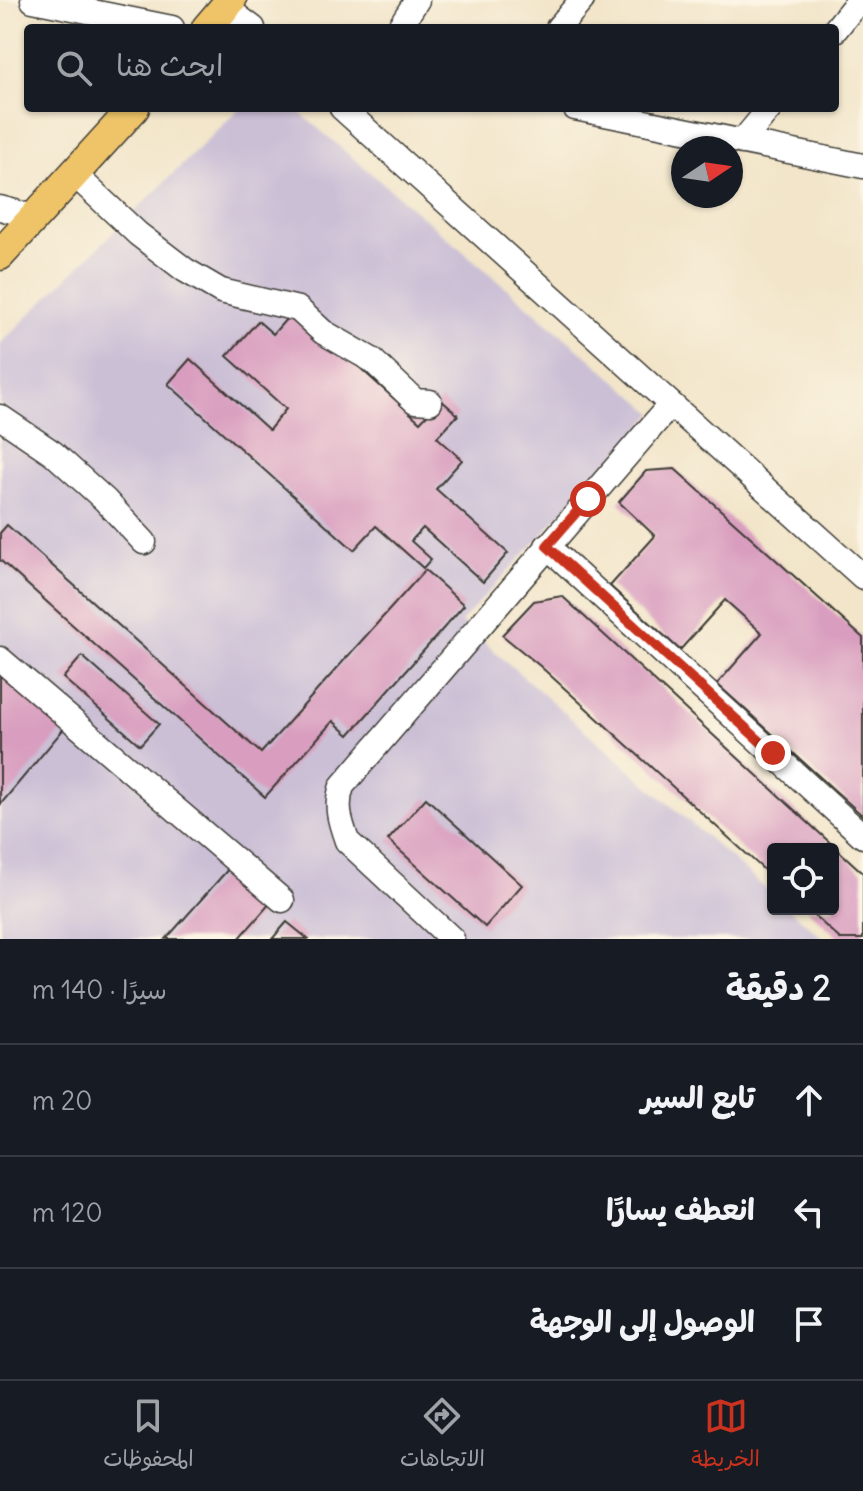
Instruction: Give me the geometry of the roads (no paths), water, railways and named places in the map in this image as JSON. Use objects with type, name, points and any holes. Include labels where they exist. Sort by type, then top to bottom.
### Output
[{"type":"main road","points":[[0,255],[130,112]]},
{"type":"street","points":[[33,0],[152,24]]},
{"type":"street","points":[[402,24],[417,0]]},
{"type":"street","points":[[561,24],[582,0]]},
{"type":"street","points":[[839,25],[859,0]]},
{"type":"street","points":[[221,12],[245,24]]},
{"type":"street","points":[[346,112],[863,577]]},
{"type":"street","points":[[595,112],[713,136]]},
{"type":"street","points":[[743,141],[767,112]]},
{"type":"street","points":[[743,142],[863,166]]},
{"type":"street","points":[[74,174],[138,234],[185,270],[221,291],[298,309],[323,332],[372,360],[415,401],[430,402]]},
{"type":"street","points":[[0,208],[34,217]]},
{"type":"street","points":[[452,939],[347,841],[339,819],[337,800],[342,786],[355,767],[671,404]]},
{"type":"street","points":[[0,417],[53,453],[105,500],[144,542]]},
{"type":"street","points":[[547,546],[863,836]]},
{"type":"street","points":[[0,659],[282,900]]}]
